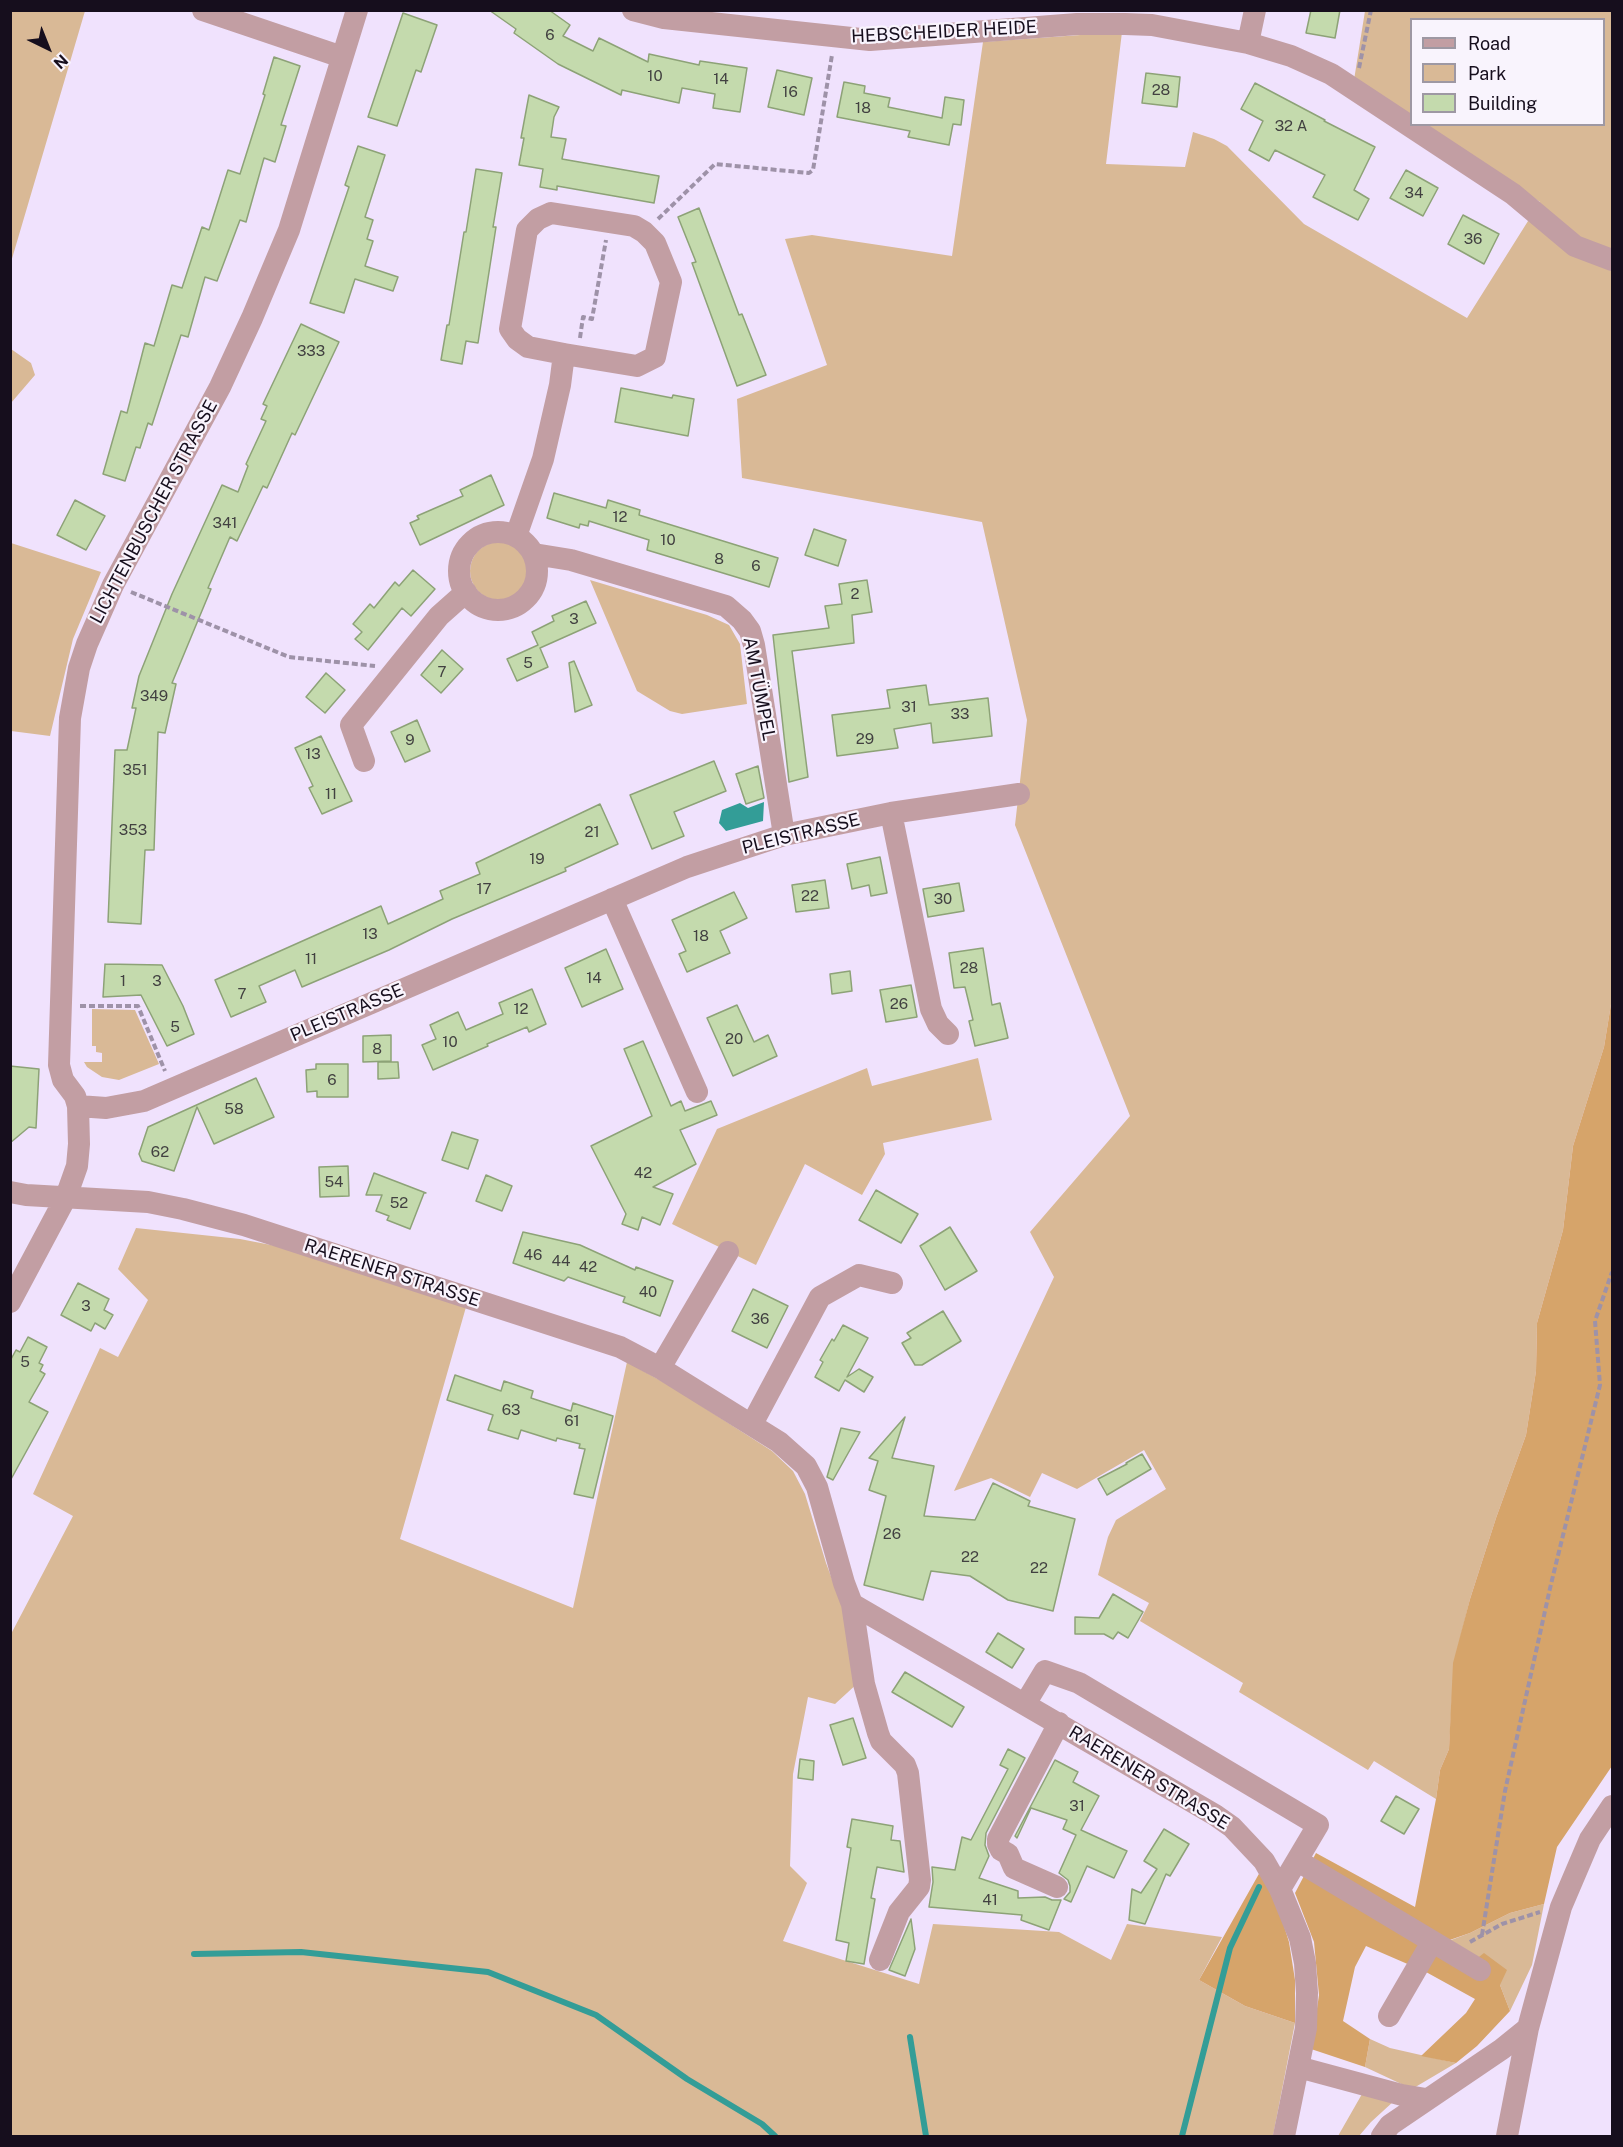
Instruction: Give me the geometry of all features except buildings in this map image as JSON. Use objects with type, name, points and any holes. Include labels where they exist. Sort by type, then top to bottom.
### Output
[{"type":"street","points":[[203,10],[342,57]]},
{"type":"street","name":"LICHTENBUSCHER STRASSE","points":[[10,1302],[66,1197],[77,1166],[78,1106],[75,1096],[63,1080],[59,1065],[70,718],[79,668],[113,585],[220,387],[252,318],[289,230],[357,10]]},
{"type":"street","name":"HEBSCHEIDER HEIDE","points":[[633,10],[664,18],[870,40],[1077,17],[1152,25],[1248,43],[1291,56],[1331,74],[1410,126]]},
{"type":"street","points":[[1248,43],[1254,10]]},
{"type":"street","name":"HEBSCHEIDER HEIDE","points":[[1410,126],[1513,194],[1575,246],[1612,260]]},
{"type":"street","points":[[551,213],[634,226],[644,232],[656,243],[671,282],[655,357],[637,366],[528,347],[517,339],[510,329],[527,230],[538,219],[551,213]]},
{"type":"street","points":[[516,536],[543,459],[560,385],[570,355]]},
{"type":"street","points":[[492,532],[505,532],[527,544],[534,554],[537,567],[536,580],[531,592],[523,601],[511,608],[498,610],[480,604],[465,592],[460,580],[463,555],[470,544],[480,537],[492,532]]},
{"type":"street","name":"AM TÜMPEL","points":[[534,554],[571,560],[726,606],[742,620],[750,631],[754,645],[784,835]]},
{"type":"street","points":[[364,761],[351,725],[439,616],[465,592]]},
{"type":"street","name":"PLEISTRASSE","points":[[78,1106],[117,1106],[144,1101],[687,867],[784,835],[891,813],[1019,794]]},
{"type":"street","points":[[891,813],[931,1009],[938,1024],[948,1034]]},
{"type":"street","points":[[612,899],[697,1092]]},
{"type":"street","name":"RAERENER STRASSE","points":[[10,1192],[26,1195],[148,1202],[244,1225],[620,1347],[660,1368],[779,1442],[806,1466],[817,1487],[843,1583],[852,1604],[864,1684],[878,1733],[882,1741],[905,1765],[908,1773],[919,1887],[899,1912],[880,1960]]},
{"type":"street","points":[[660,1368],[728,1252]]},
{"type":"street","points":[[752,1425],[820,1298],[859,1275],[892,1283]]},
{"type":"street","name":"RAERENER STRASSE","points":[[852,1604],[1059,1723],[1232,1827],[1264,1861],[1280,1889],[1300,1938],[1305,1963],[1306,2028],[1284,2136]]},
{"type":"street","points":[[1024,1704],[1046,1671],[1079,1683],[1318,1825],[1280,1889]]},
{"type":"street","name":"RAERENER STRASSE","points":[[1057,1887],[1014,1868],[1008,1854],[1001,1850],[998,1839],[1059,1723]]},
{"type":"street","points":[[1507,2136],[1528,2028],[1561,1907],[1590,1839],[1612,1806]]},
{"type":"street","points":[[1298,1861],[1480,1970]]},
{"type":"street","points":[[1389,2016],[1442,1947]]},
{"type":"street","points":[[1382,2136],[1390,2125],[1502,2049],[1528,2028]]},
{"type":"street","points":[[1298,2067],[1402,2095],[1426,2099]]},
{"type":"path","points":[[1353,88],[1371,10]]},
{"type":"path","points":[[644,232],[715,164],[809,173],[813,170],[835,37]]},
{"type":"path","points":[[570,355],[583,317],[592,318],[609,222]]},
{"type":"path","points":[[113,585],[289,657],[396,668]]},
{"type":"path","points":[[92,1006],[138,1006],[173,1088]]},
{"type":"path","points":[[1482,1935],[1505,1791],[1551,1584],[1600,1385],[1595,1321],[1612,1272]]},
{"type":"path","points":[[1442,1947],[1482,1935],[1518,1918],[1561,1907]]},
{"type":"green space","points":[[10,11],[85,11],[11,262]]},
{"type":"green space","points":[[1365,11],[1612,11],[1612,998],[1604,1047],[1573,1146],[1563,1230],[1537,1323],[1536,1371],[1526,1435],[1470,1599],[1454,1663],[1449,1749],[1440,1770],[1436,1799],[1374,1761],[1368,1770],[1239,1692],[1243,1683],[1140,1621],[1149,1603],[1098,1575],[1108,1537],[1116,1520],[1166,1489],[1144,1450],[1077,1489],[1042,1473],[1030,1497],[991,1478],[954,1491],[1054,1277],[1030,1232],[1130,1116],[1015,825],[1027,720],[982,522],[742,478],[737,399],[827,365],[785,239],[812,235],[952,256],[983,42],[1122,32],[1106,164],[1185,167],[1193,132],[1214,139],[1227,146],[1304,224],[1467,318],[1540,202],[1423,126],[1605,126],[1605,18],[1410,18],[1410,117],[1354,80]]},
{"type":"green space","points":[[11,349],[31,363],[35,375],[11,403]]},
{"type":"green space","points":[[499,542],[515,547],[523,555],[528,571],[523,587],[515,595],[499,600],[483,595],[475,587],[470,571],[475,555],[483,547]]},
{"type":"green space","points":[[11,543],[101,572],[73,639],[50,736],[11,731]]},
{"type":"green space","points":[[590,580],[707,615],[729,625],[740,644],[747,704],[682,714],[670,711],[637,691]]},
{"type":"green space","points":[[92,1009],[135,1010],[159,1064],[119,1080],[102,1077],[87,1067],[84,1062],[102,1062],[102,1053],[96,1052],[96,1046],[92,1046]]},
{"type":"green space","points":[[978,1058],[992,1120],[883,1143],[885,1154],[862,1195],[805,1164],[756,1265],[672,1224],[717,1129],[867,1068],[872,1086]]},
{"type":"green space","points":[[136,1228],[240,1239],[297,1250],[466,1307],[400,1539],[573,1608],[627,1362],[672,1387],[772,1451],[793,1471],[805,1494],[826,1563],[847,1619],[859,1682],[835,1704],[808,1697],[793,1774],[790,1866],[807,1883],[783,1941],[919,1984],[933,1924],[1059,1932],[1111,1960],[1127,1924],[1222,1937],[1199,1980],[1245,2006],[1295,2023],[1273,2136],[11,2136],[11,1634],[73,1516],[33,1494],[100,1348],[118,1357],[148,1300],[118,1269]]},
{"type":"green space","points":[[1544,1904],[1532,1965],[1510,2011],[1500,1985],[1475,1960],[1443,1943],[1470,1933],[1510,1913]]},
{"type":"green space","points":[[1370,2039],[1390,2048],[1456,2063],[1412,2089],[1365,2067]]},
{"type":"green space","points":[[1362,2094],[1394,2101],[1359,2136],[1338,2136]]},
{"type":"shaded area","points":[[764,802],[763,821],[726,831],[719,823],[722,810],[740,803],[748,808]]},
{"type":"shaded area","points":[[1612,998],[1612,1766],[1557,1847],[1544,1904],[1510,1913],[1470,1933],[1444,1942],[1475,1960],[1484,1953],[1507,1970],[1500,1985],[1510,2011],[1477,2046],[1456,2063],[1421,2056],[1466,2013],[1475,1999],[1426,1972],[1366,1946],[1355,1967],[1343,2021],[1370,2039],[1365,2067],[1311,2049],[1319,1995],[1314,1942],[1295,1893],[1316,1853],[1415,1907],[1440,1770],[1449,1749],[1453,1663],[1470,1599],[1526,1435],[1536,1371],[1537,1323],[1563,1230],[1573,1146],[1604,1047]]},
{"type":"shaded area","points":[[1260,1872],[1280,1913],[1289,1942],[1295,1980],[1295,2023],[1245,2006],[1199,1980]]},
{"type":"waterway","points":[[1182,2136],[1230,1948],[1259,1887]]},
{"type":"waterway","points":[[194,1954],[301,1952],[488,1972],[596,2015],[687,2079],[762,2124],[775,2136]]},
{"type":"waterway","points":[[910,2037],[926,2136]]}]
